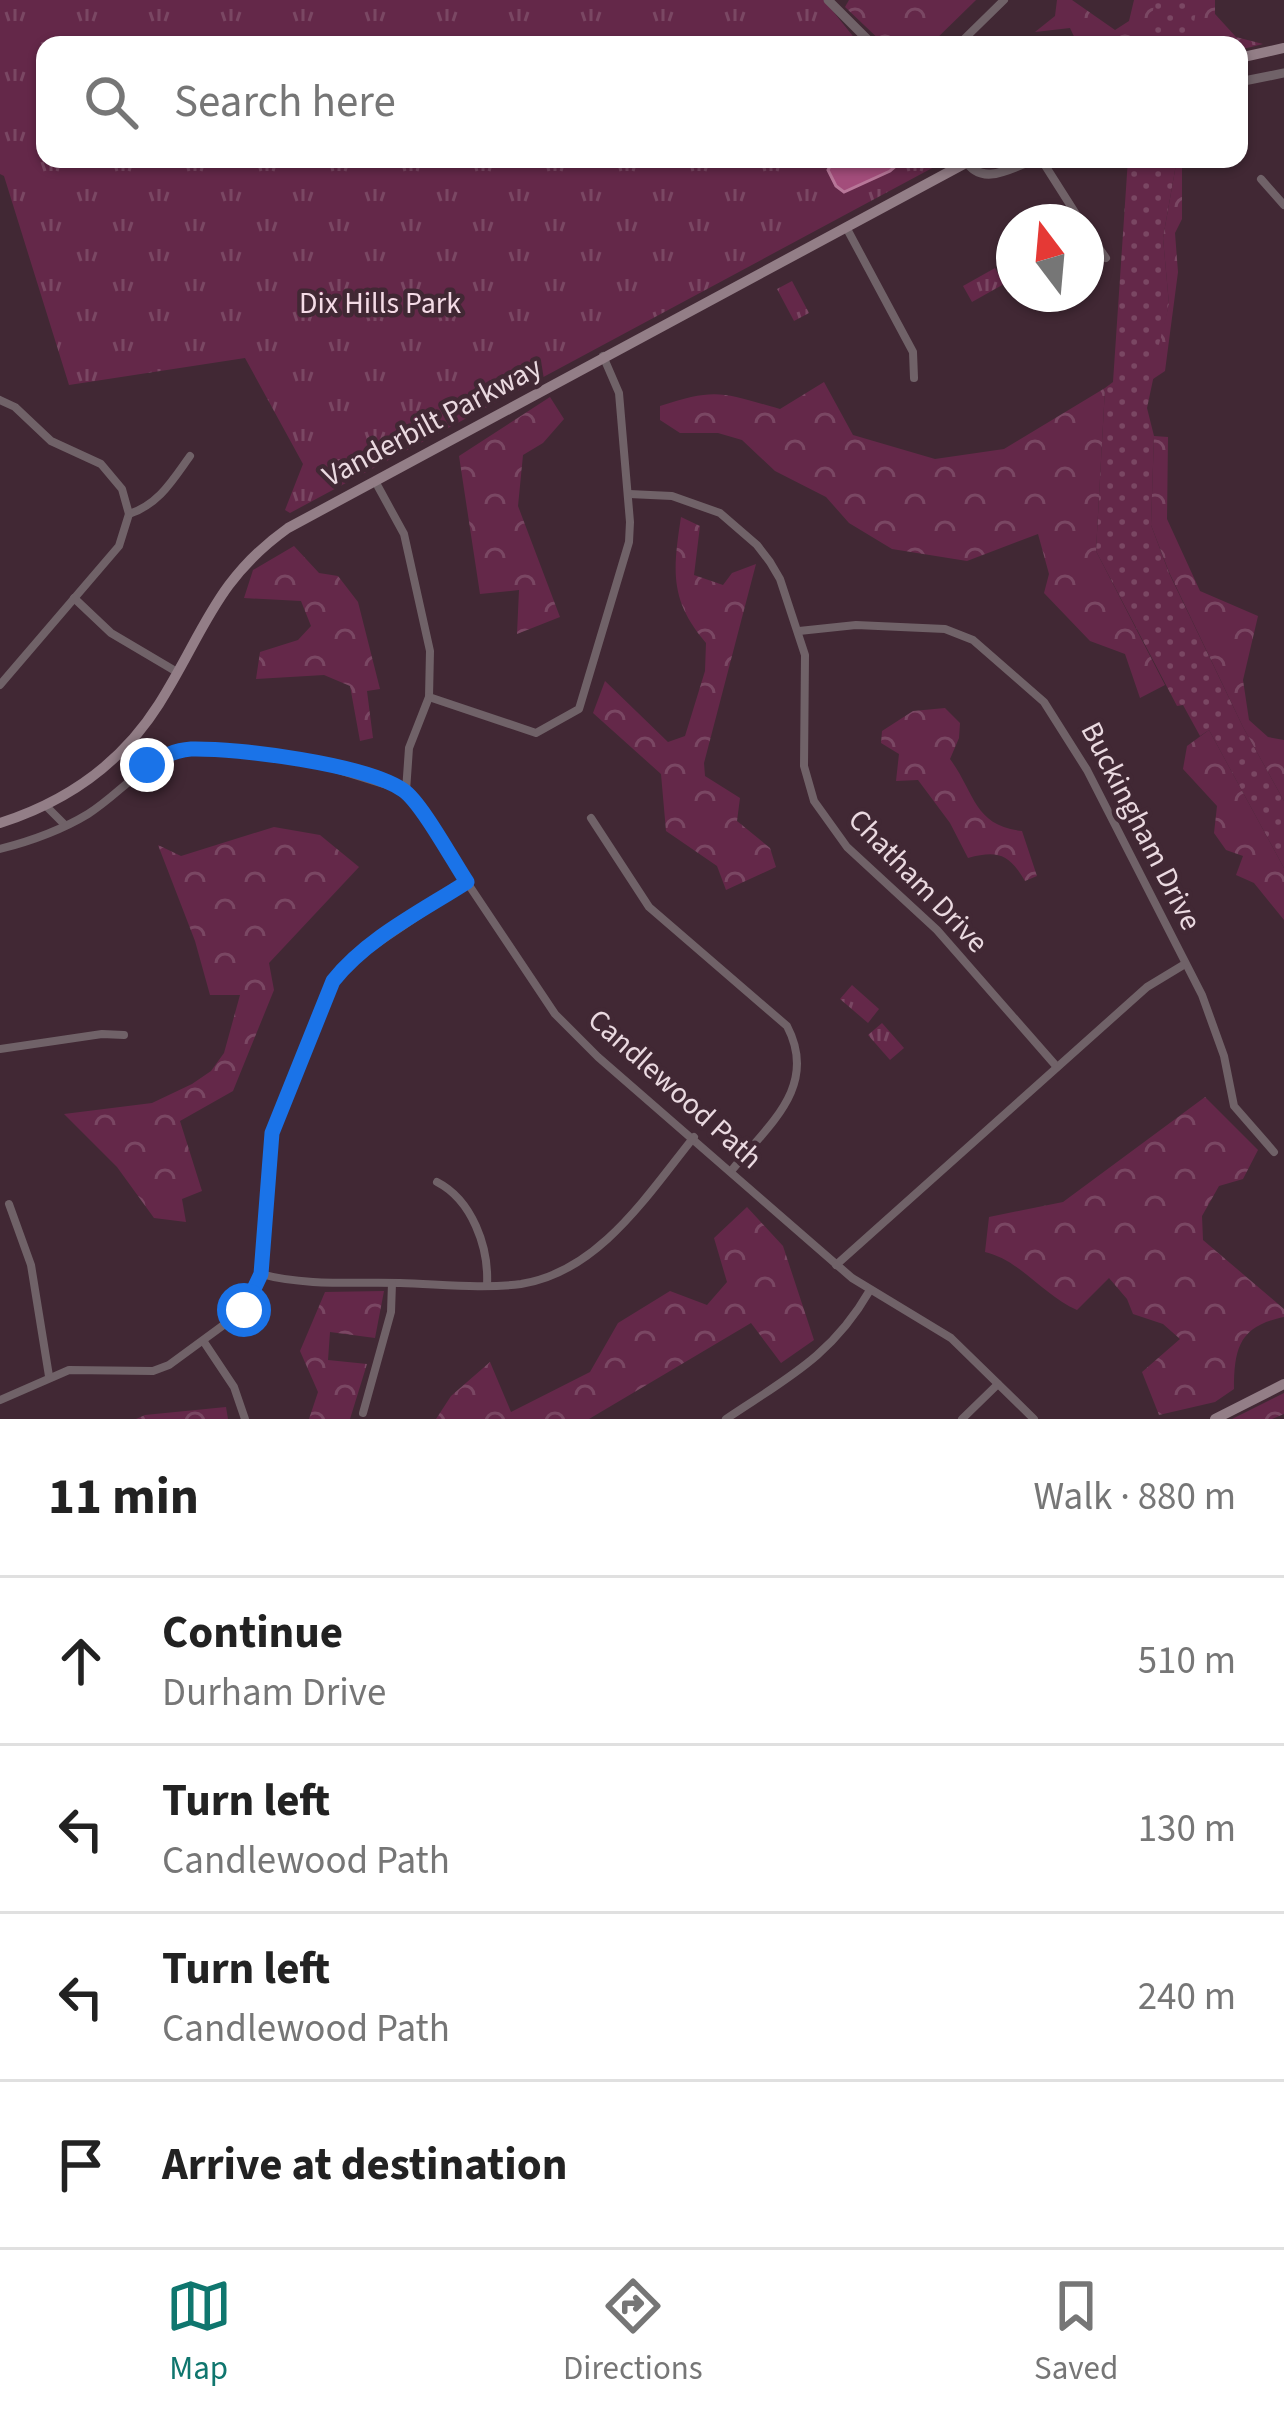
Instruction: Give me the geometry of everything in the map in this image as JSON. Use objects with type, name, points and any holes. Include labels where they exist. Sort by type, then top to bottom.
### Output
[{"type":"main road","points":[[1248,56],[1284,48]]},
{"type":"main road","name":"Vanderbilt Parkway","points":[[0,823],[75,792],[122,749],[154,711],[215,600],[256,550],[288,528],[953,168]]},
{"type":"main road","points":[[1215,1419],[1284,1384]]},
{"type":"street","points":[[828,0],[864,36]]},
{"type":"street","points":[[967,36],[1004,0]]},
{"type":"street","points":[[1248,80],[1284,73]]},
{"type":"street","points":[[970,168],[981,175],[1013,168]]},
{"type":"street","points":[[1044,168],[1069,204]]},
{"type":"street","points":[[1261,179],[1284,205]]},
{"type":"street","points":[[845,226],[913,352],[914,378]]},
{"type":"street","points":[[429,697],[536,733],[579,709],[628,542],[629,494],[619,393],[603,356]]},
{"type":"street","points":[[0,400],[15,407],[51,441],[100,464],[122,489],[129,514],[119,546],[1,683]]},
{"type":"street","points":[[129,514],[162,495],[190,456]]},
{"type":"street","points":[[0,849],[66,826],[103,803],[147,765],[190,749],[304,759],[406,791],[409,748],[429,697],[430,651],[404,534],[374,479]]},
{"type":"street","name":"Chatham Drive","points":[[629,494],[652,493],[695,502],[740,529],[770,562],[806,656],[804,766],[814,801],[827,824],[937,930],[1057,1066]]},
{"type":"street","points":[[74,598],[112,633],[177,673]]},
{"type":"street","name":"Buckingham Drive","points":[[799,631],[856,625],[945,629],[973,640],[998,658],[1044,702],[1068,735],[1212,1017],[1234,1106],[1274,1152]]},
{"type":"street","name":"Candlewood Path","points":[[406,791],[555,1014],[836,1265],[951,1338],[1034,1419]]},
{"type":"street","points":[[47,807],[66,826]]},
{"type":"street","points":[[591,818],[649,907],[787,1026],[796,1042],[798,1081],[732,1170]]},
{"type":"street","points":[[0,1400],[49,1376],[87,1369],[153,1372],[204,1342],[244,1310],[261,1274],[272,1133],[333,981],[346,964],[381,938],[467,882]]},
{"type":"street","points":[[836,1265],[1147,987],[1185,964]]},
{"type":"street","points":[[0,1049],[124,1035]]},
{"type":"street","points":[[261,1274],[293,1280],[487,1285],[549,1276],[595,1249],[633,1214],[694,1137]]},
{"type":"street","points":[[436,1182],[453,1190],[485,1246],[487,1285]]},
{"type":"street","points":[[9,1204],[31,1264],[49,1376]]},
{"type":"street","points":[[363,1413],[391,1312],[392,1283]]},
{"type":"street","points":[[726,1419],[822,1354],[870,1290]]},
{"type":"street","points":[[204,1342],[235,1387],[245,1419]]},
{"type":"street","points":[[962,1419],[998,1384]]},
{"type":"green space","name":"Dix Hills Park","points":[[0,0],[824,0],[853,36],[36,36],[36,168],[932,168],[290,513],[285,510],[303,464],[245,358],[69,385],[0,174]]},
{"type":"green space","points":[[849,0],[976,0],[939,36],[876,36],[845,7]]},
{"type":"green space","points":[[1057,0],[1072,0],[1115,30],[1129,21],[1134,0],[1155,0],[1148,36],[1074,36],[1070,28],[1035,32],[1055,16]]},
{"type":"green space","points":[[1151,0],[1202,0],[1196,36],[1145,36]]},
{"type":"green space","points":[[1198,0],[1215,0],[1215,14],[1235,36],[1192,36]]},
{"type":"green space","points":[[1127,168],[1175,168],[1163,238],[1169,304],[1147,408],[1154,436],[1151,525],[1243,727],[1284,801],[1284,868],[1209,730],[1200,736],[1183,705],[1177,706],[1096,551],[1105,388],[1113,382]]},
{"type":"green space","points":[[1175,168],[1182,168],[1182,219],[1175,233],[1178,272],[1165,371],[1150,381],[1169,304],[1163,238]]},
{"type":"green space","points":[[996,270],[996,288],[972,302],[963,286]]},
{"type":"green space","points":[[792,281],[809,313],[794,321],[777,289]]},
{"type":"green space","points":[[824,382],[853,435],[935,459],[1004,449],[1105,388],[1096,551],[1165,685],[1140,698],[1125,654],[1090,641],[1044,593],[1049,574],[1038,534],[967,561],[892,549],[849,523],[826,497],[775,471],[742,440],[718,433],[680,433],[660,420],[660,406],[708,394],[780,409]]},
{"type":"green space","points":[[550,397],[564,419],[543,443],[523,455],[518,506],[560,617],[517,634],[519,590],[480,594],[459,456]]},
{"type":"green space","points":[[1154,436],[1168,437],[1167,519],[1200,591],[1258,616],[1243,680],[1249,720],[1268,737],[1284,740],[1284,801],[1243,727],[1151,525]]},
{"type":"green space","points":[[681,517],[700,526],[694,575],[723,585],[732,573],[756,564],[704,763],[705,776],[740,798],[737,821],[770,848],[776,867],[726,890],[717,866],[666,831],[661,774],[593,713],[605,681],[668,742],[685,736],[705,671],[706,643],[685,613],[677,584]]},
{"type":"green space","points":[[294,546],[319,573],[338,576],[358,602],[380,689],[367,691],[373,738],[360,741],[350,686],[324,675],[256,679],[260,652],[298,640],[311,626],[301,601],[244,598],[253,570]]},
{"type":"green space","points":[[945,708],[960,723],[950,759],[985,815],[1022,831],[1037,876],[1025,881],[1002,856],[968,858],[950,823],[918,780],[896,781],[899,754],[881,743],[882,731],[913,711]]},
{"type":"green space","points":[[1209,730],[1284,868],[1284,920],[1254,883],[1236,875],[1243,856],[1226,850],[1214,833],[1217,806],[1183,769],[1187,746]]},
{"type":"green space","points":[[274,827],[320,835],[359,867],[269,963],[274,990],[233,1091],[180,1121],[202,1191],[182,1199],[186,1222],[154,1218],[117,1167],[64,1114],[152,1103],[211,1071],[224,1053],[240,995],[210,995],[158,845],[181,856]]},
{"type":"green space","points":[[852,985],[879,1009],[868,1023],[840,999]]},
{"type":"green space","points":[[882,1023],[904,1048],[890,1060],[868,1035]]},
{"type":"green space","points":[[1205,1097],[1258,1150],[1243,1179],[1219,1186],[1202,1216],[1203,1240],[1284,1309],[1284,1317],[1258,1326],[1242,1341],[1234,1389],[1215,1402],[1159,1415],[1142,1372],[1180,1339],[1163,1324],[1133,1314],[1109,1278],[1077,1310],[1065,1304],[1009,1262],[985,1252],[989,1217],[1063,1202]]},
{"type":"green space","points":[[747,1207],[783,1246],[814,1340],[781,1363],[751,1323],[589,1419],[436,1419],[451,1396],[490,1362],[511,1412],[590,1372],[618,1323],[670,1291],[707,1305],[727,1282],[714,1238]]},
{"type":"green space","points":[[384,1291],[375,1338],[330,1332],[328,1360],[367,1364],[350,1419],[309,1419],[318,1392],[300,1351],[325,1292]]},
{"type":"green space","points":[[1284,1393],[1284,1414],[1272,1419],[1232,1419]]},
{"type":"green space","points":[[226,1407],[228,1419],[136,1419],[145,1415]]},
{"type":"shaded area","points":[[829,168],[894,168],[844,192]]},
{"type":"route","points":[[147,765],[190,749],[304,759],[386,782],[406,791],[467,882],[346,964],[322,1001],[272,1133],[261,1274],[244,1310]]}]
